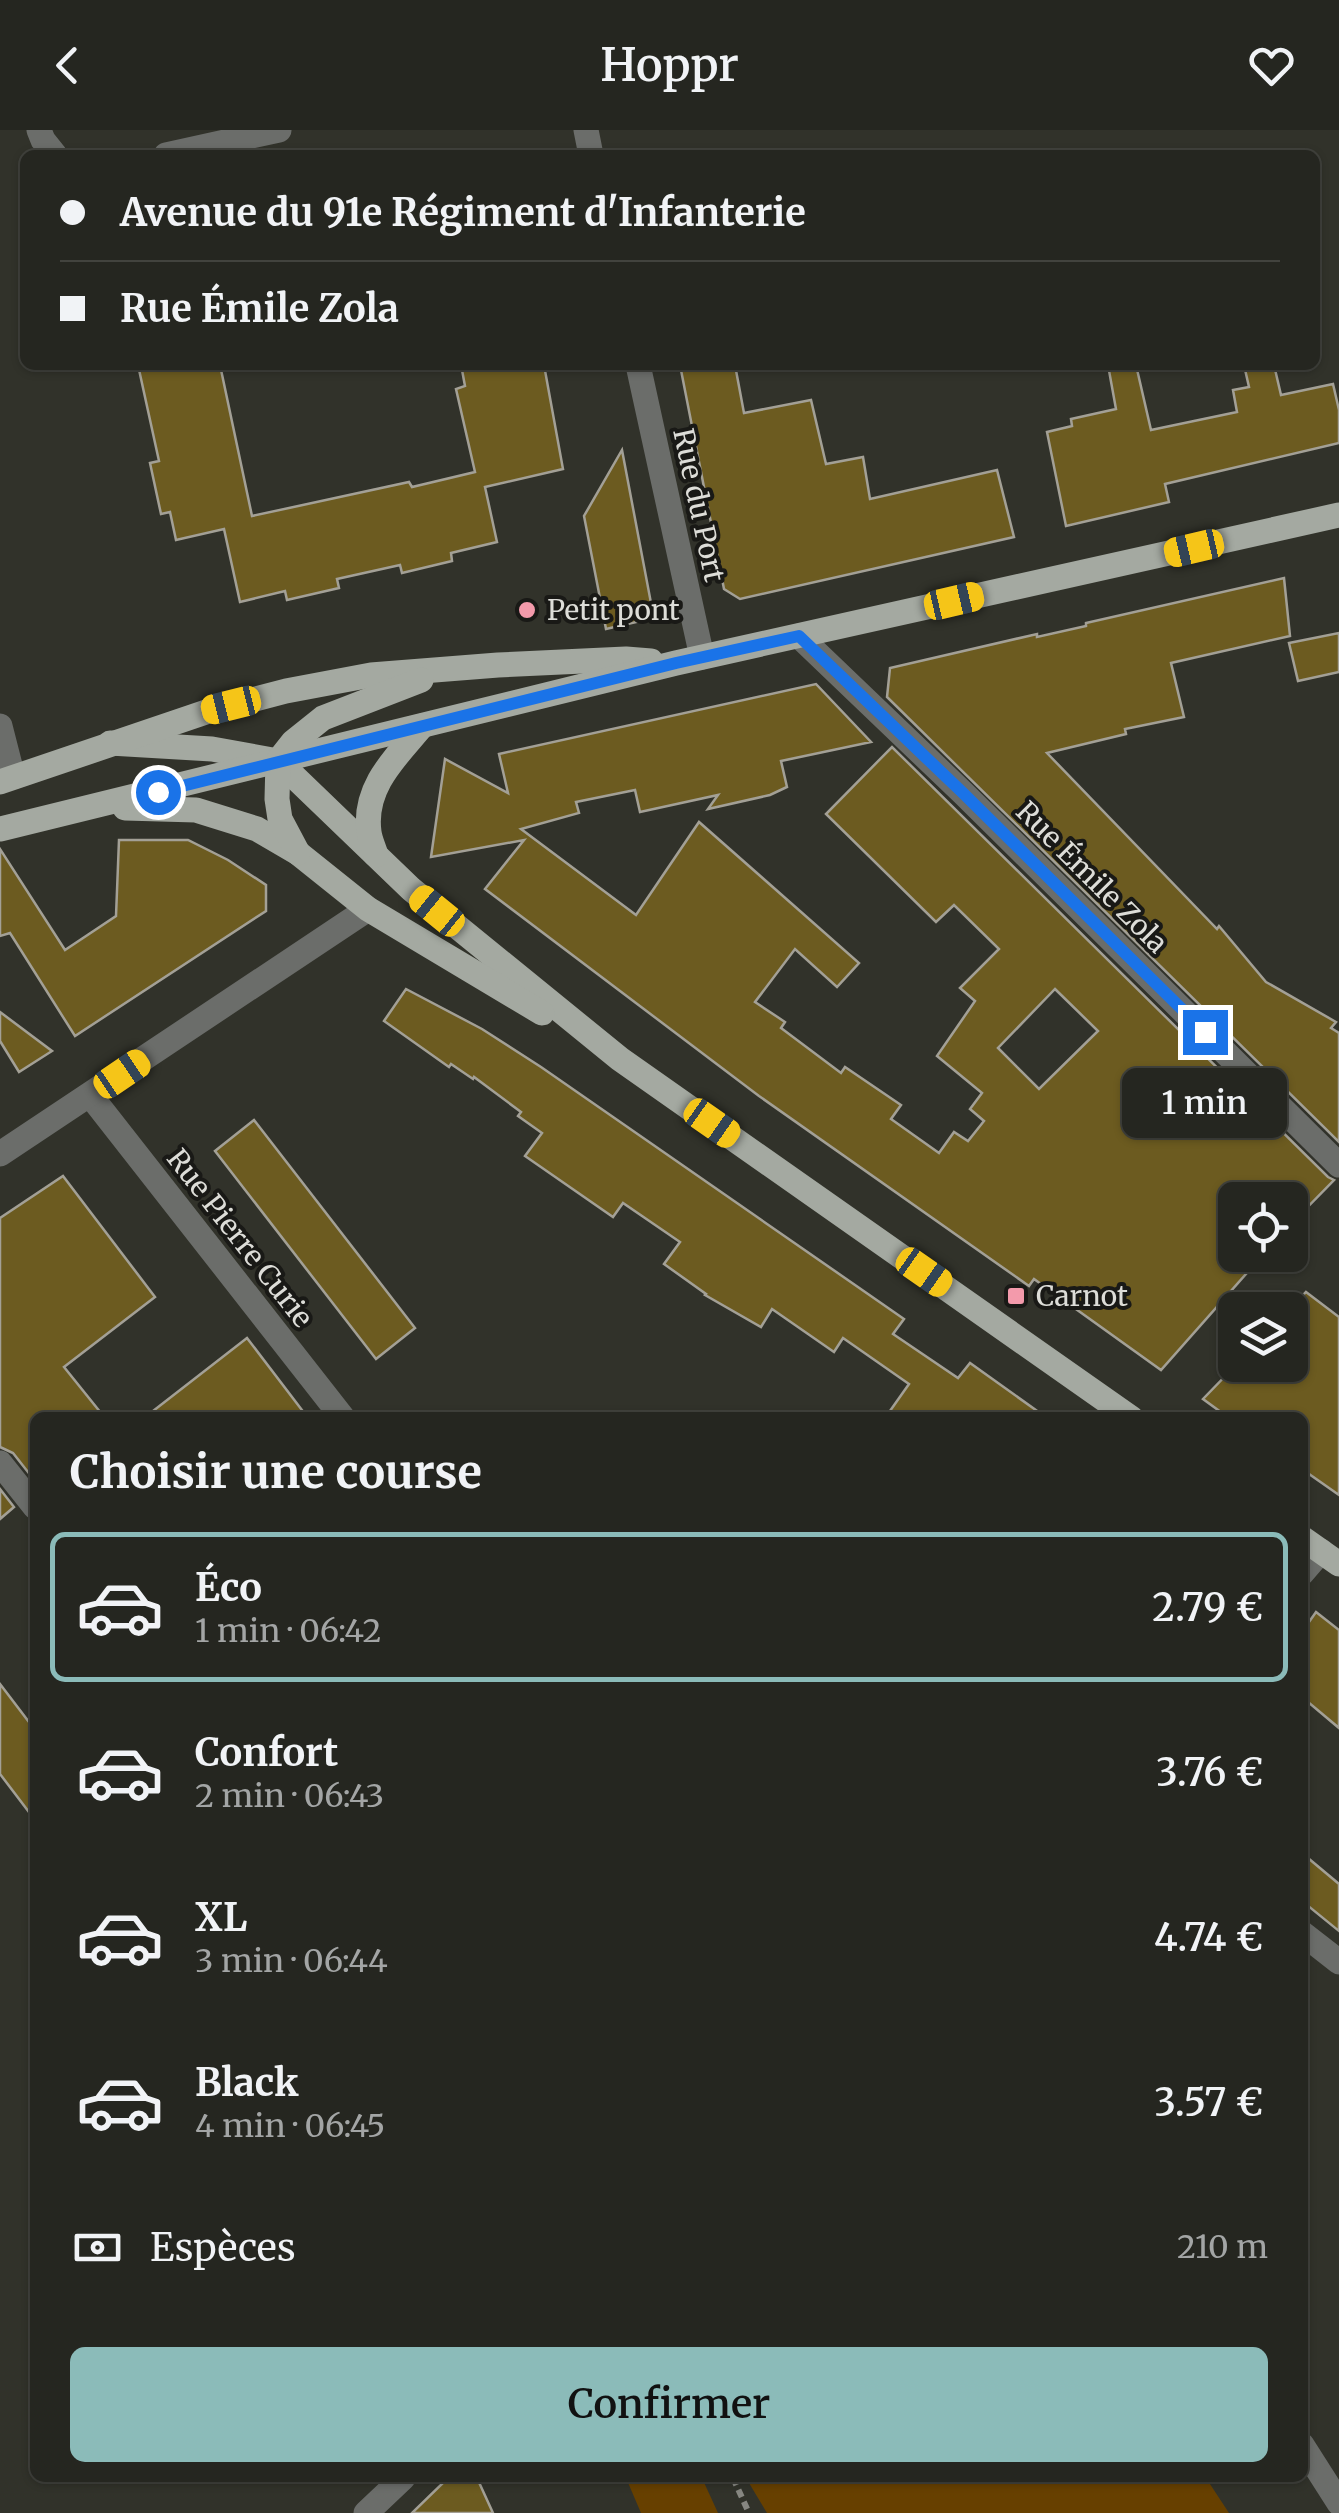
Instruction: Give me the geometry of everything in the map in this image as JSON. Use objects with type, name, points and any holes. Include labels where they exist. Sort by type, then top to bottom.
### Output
[{"type":"main road","points":[[0,829],[676,663],[1339,515]]},
{"type":"main road","points":[[7,780],[209,711],[370,675],[626,659],[676,663]]},
{"type":"main road","points":[[298,854],[280,819],[276,800],[278,762],[293,742],[323,718],[450,668]]},
{"type":"main road","points":[[376,856],[368,831],[378,779],[422,726]]},
{"type":"main road","points":[[110,743],[212,749],[278,762],[410,889],[620,1059],[1122,1412]]},
{"type":"main road","points":[[95,807],[196,810],[257,829],[298,854],[368,909],[620,1059]]},
{"type":"street","points":[[189,150],[279,130]]},
{"type":"street","name":"Rue du Port","points":[[639,370],[702,658]]},
{"type":"street","name":"Rue Émile Zola","points":[[799,636],[1339,1164]]},
{"type":"street","points":[[0,726],[7,780]]},
{"type":"street","points":[[0,1154],[368,909]]},
{"type":"street","name":"Rue Pierre Curie","points":[[90,1095],[338,1412]]},
{"type":"street","points":[[0,1462],[30,1501]]},
{"type":"street","points":[[1308,1938],[1339,1962]]},
{"type":"street","points":[[1308,2454],[1339,2503]]},
{"type":"street","points":[[366,2513],[399,2482]]},
{"type":"path","points":[[735,2482],[748,2513]]},
{"type":"shaded area","points":[[628,2482],[704,2482],[718,2513],[641,2513]]},
{"type":"shaded area","points":[[748,2482],[1209,2482],[1229,2513],[767,2513]]},
{"type":"building","points":[[139,370],[221,370],[252,516],[475,472],[456,389],[465,386],[462,370],[545,370],[563,469],[485,487],[497,542],[451,553],[452,561],[402,573],[400,565],[337,579],[339,588],[287,600],[285,591],[240,602],[224,529],[176,540],[170,512],[161,514],[150,463],[159,461]]},
{"type":"building","points":[[681,370],[736,370],[744,413],[811,400],[826,464],[863,457],[870,499],[997,470],[1014,537],[740,599],[724,589]]},
{"type":"building","points":[[1109,370],[1137,370],[1151,430],[1237,412],[1233,390],[1249,387],[1245,370],[1275,370],[1281,395],[1333,384],[1339,410],[1339,443],[1165,484],[1169,502],[1066,526],[1047,432],[1072,426],[1071,419],[1116,409]]},
{"type":"building","points":[[622,450],[651,603],[641,621],[606,629],[584,516]]},
{"type":"building","points":[[1284,578],[1290,636],[1171,663],[1184,717],[1125,729],[1126,734],[1047,753],[1217,929],[1219,926],[1266,982],[1336,1022],[1331,1028],[1339,1033],[1339,1142],[887,697],[890,668]]},
{"type":"building","points":[[1339,633],[1339,672],[1298,681],[1289,643]]},
{"type":"building","points":[[816,684],[871,742],[781,761],[787,787],[770,795],[708,809],[718,795],[640,812],[635,790],[576,802],[579,813],[521,829],[636,915],[699,822],[859,963],[837,987],[795,949],[755,1002],[785,1022],[781,1028],[841,1073],[845,1067],[901,1105],[891,1119],[939,1153],[954,1132],[968,1141],[984,1121],[970,1109],[982,1093],[937,1056],[975,1001],[960,988],[999,949],[954,905],[936,922],[826,814],[892,747],[1334,1180],[1308,1207],[1308,1182],[1218,1182],[1218,1272],[1248,1272],[1230,1292],[1218,1292],[1218,1306],[1161,1370],[1034,1279],[1029,1286],[759,1096],[485,889],[524,840],[431,857],[445,759],[508,793],[499,754]],"holes":[[[1055,989],[1098,1031],[1039,1089],[998,1048]]]},
{"type":"building","points":[[119,840],[188,840],[266,885],[266,911],[75,1036],[10,933],[0,936],[0,849],[65,950],[116,916]]},
{"type":"building","points":[[406,989],[482,1029],[904,1319],[893,1334],[958,1378],[970,1363],[1039,1412],[889,1412],[909,1384],[843,1338],[834,1352],[772,1309],[761,1327],[705,1295],[664,1264],[680,1242],[623,1203],[613,1217],[525,1156],[542,1133],[518,1116],[521,1112],[474,1077],[451,1064],[449,1067],[384,1021]]},
{"type":"building","points":[[0,1012],[52,1051],[19,1072],[0,1041]]},
{"type":"building","points":[[254,1120],[415,1328],[376,1359],[215,1151]]},
{"type":"building","points":[[63,1176],[155,1297],[64,1367],[100,1412],[30,1412],[30,1475],[13,1453],[0,1447],[0,1218]]},
{"type":"building","points":[[1308,1294],[1339,1317],[1339,1495],[1308,1473],[1308,1412],[1221,1412],[1203,1399],[1220,1382],[1308,1382]]},
{"type":"building","points":[[247,1338],[303,1412],[152,1412]]},
{"type":"building","points":[[0,1489],[14,1507],[0,1519]]},
{"type":"building","points":[[1316,1612],[1339,1630],[1339,1728],[1308,1702],[1308,1623]]},
{"type":"building","points":[[0,1684],[30,1723],[30,1813],[0,1774]]},
{"type":"building","points":[[1308,1858],[1339,1884],[1339,1931],[1308,1906]]},
{"type":"building","points":[[444,2482],[479,2482],[493,2513],[412,2513]]},
{"type":"place","name":"Petit pont","points":[[527,610]]},
{"type":"place","name":"Carnot","points":[[1016,1296]]},
{"type":"route","points":[[158,792],[799,636],[1205,1032]]}]
